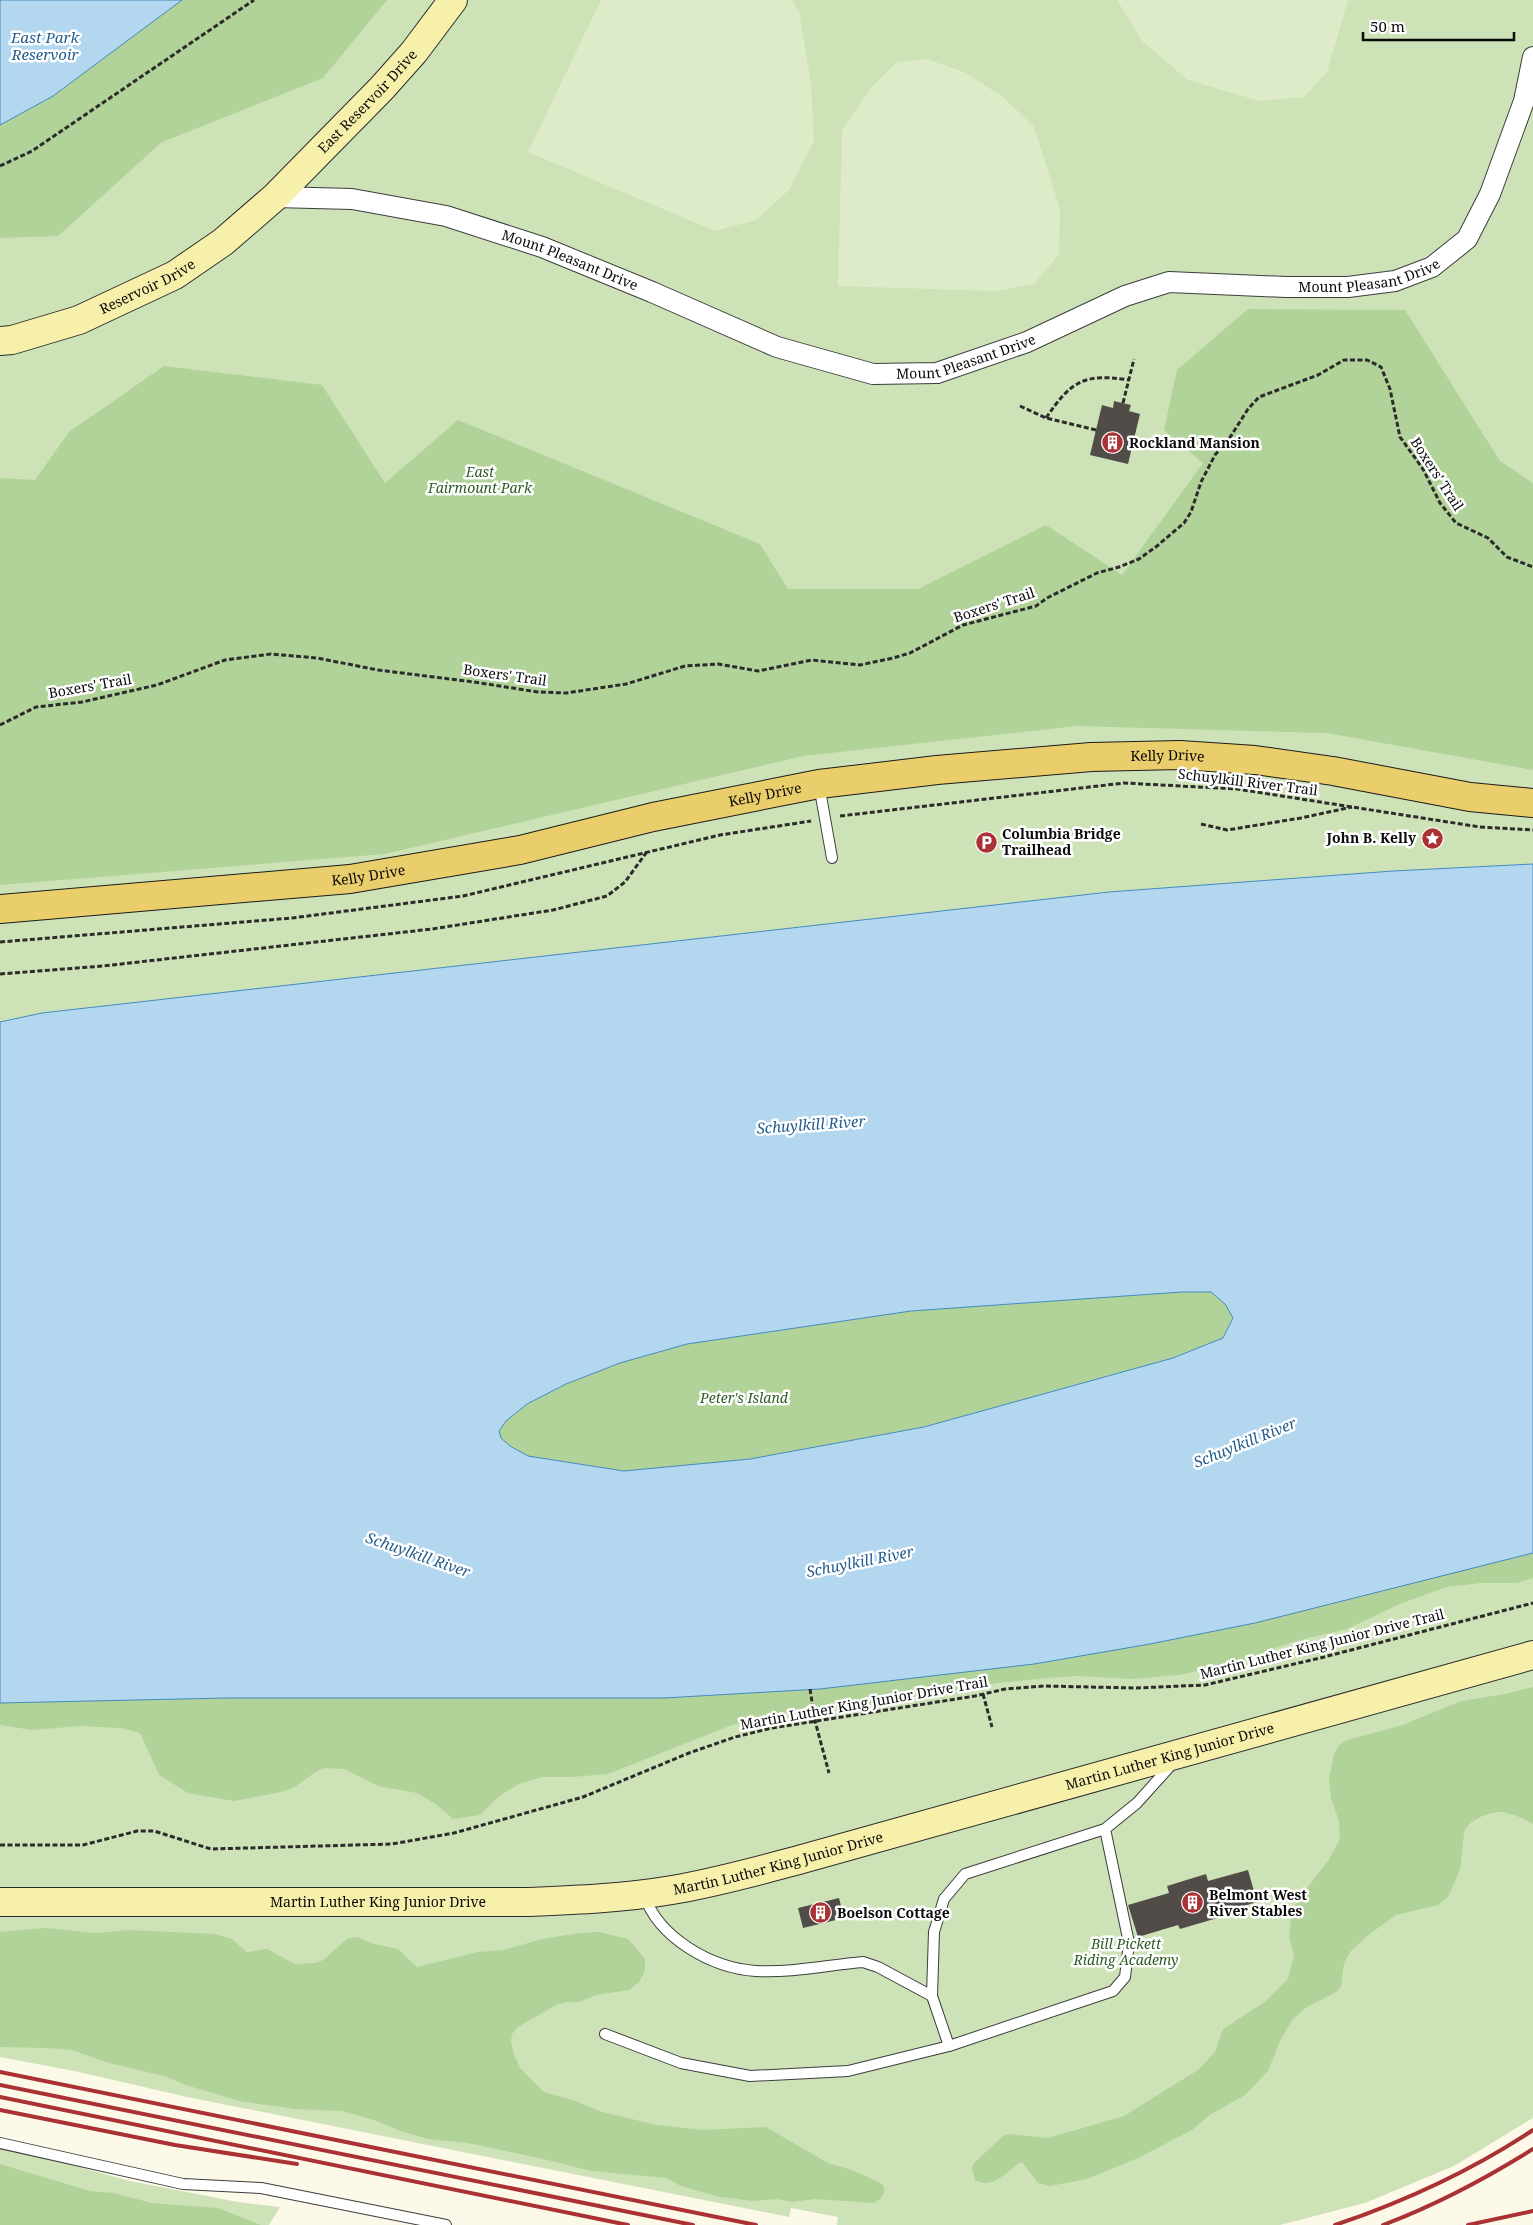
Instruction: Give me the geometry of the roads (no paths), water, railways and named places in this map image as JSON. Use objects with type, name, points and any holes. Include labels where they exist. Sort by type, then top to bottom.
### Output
[{"type":"main road","name":"East Reservoir Drive","points":[[275,197],[382,88],[414,52],[453,0]]},
{"type":"main road","name":"Reservoir Drive","points":[[0,341],[12,340],[79,320],[175,275],[223,242],[275,197]]},
{"type":"main road","name":"Kelly Drive","points":[[0,909],[350,879],[520,850],[653,817],[819,784],[988,765],[1091,756],[1180,755],[1292,764],[1470,798],[1533,804]]},
{"type":"main road","name":"Martin Luther King Junior Drive","points":[[0,1902],[528,1902],[643,1894],[709,1883],[795,1861],[1533,1655]]},
{"type":"street","name":"Mount Pleasant Drive","points":[[275,197],[352,198],[446,216],[542,247],[652,292],[777,347],[872,374],[938,373],[1028,342],[1125,296],[1169,282],[1286,287],[1348,286],[1395,281],[1432,267],[1467,239],[1490,194],[1524,100],[1533,58]]},
{"type":"lane","points":[[819,784],[832,858]]},
{"type":"lane","points":[[950,2046],[932,1996],[934,1932],[944,1899],[965,1874],[1105,1829],[1137,1803],[1183,1753]]},
{"type":"lane","points":[[605,2034],[682,2063],[750,2076],[848,2070],[950,2046],[1113,1991],[1124,1977],[1129,1943],[1105,1829]]},
{"type":"lane","points":[[643,1894],[647,1906],[665,1929],[694,1950],[718,1962],[755,1971],[863,1962],[878,1967],[932,1996]]},
{"type":"lane","points":[[0,2143],[183,2184],[261,2188],[446,2225]]},
{"type":"water","name":"East Park Reservoir","points":[[0,0],[182,0],[53,96],[0,125]]},
{"type":"water","name":"Schuylkill River","points":[[1533,864],[1533,1553],[1255,1623],[1150,1644],[1034,1664],[820,1689],[664,1698],[226,1698],[0,1703],[0,1022],[42,1013],[1109,892],[1393,871]],"holes":[[[1182,1292],[1211,1292],[1225,1304],[1233,1318],[1223,1338],[1173,1358],[924,1427],[750,1459],[624,1471],[528,1456],[510,1446],[501,1438],[499,1431],[506,1421],[527,1404],[566,1384],[620,1363],[687,1344],[911,1311]]]},
{"type":"railway","points":[[0,2072],[756,2225]]},
{"type":"railway","points":[[0,2085],[693,2225]]},
{"type":"railway","points":[[0,2097],[628,2225]]},
{"type":"railway","points":[[0,2110],[175,2145],[297,2164]]},
{"type":"railway","points":[[1335,2225],[1387,2206],[1437,2184],[1486,2159],[1533,2130]]},
{"type":"railway","points":[[1383,2225],[1460,2191],[1533,2149]]},
{"type":"railway","points":[[1468,2225],[1533,2211]]},
{"type":"place","name":"Rockland Mansion","points":[[1113,443]]},
{"type":"place","name":"John B. Kelly","points":[[1432,838]]},
{"type":"place","name":"Columbia Bridge Trailhead","points":[[986,842]]},
{"type":"place","name":"Belmont West River Stables","points":[[1193,1903]]},
{"type":"place","name":"Boelson Cottage","points":[[821,1913]]},
{"type":"park label","name":"East Fairmount Park","points":[[480,480]]},
{"type":"park label","name":"Peter's Island","points":[[744,1398]]},
{"type":"park label","name":"Bill Pickett Riding Academy","points":[[1126,1952]]}]
